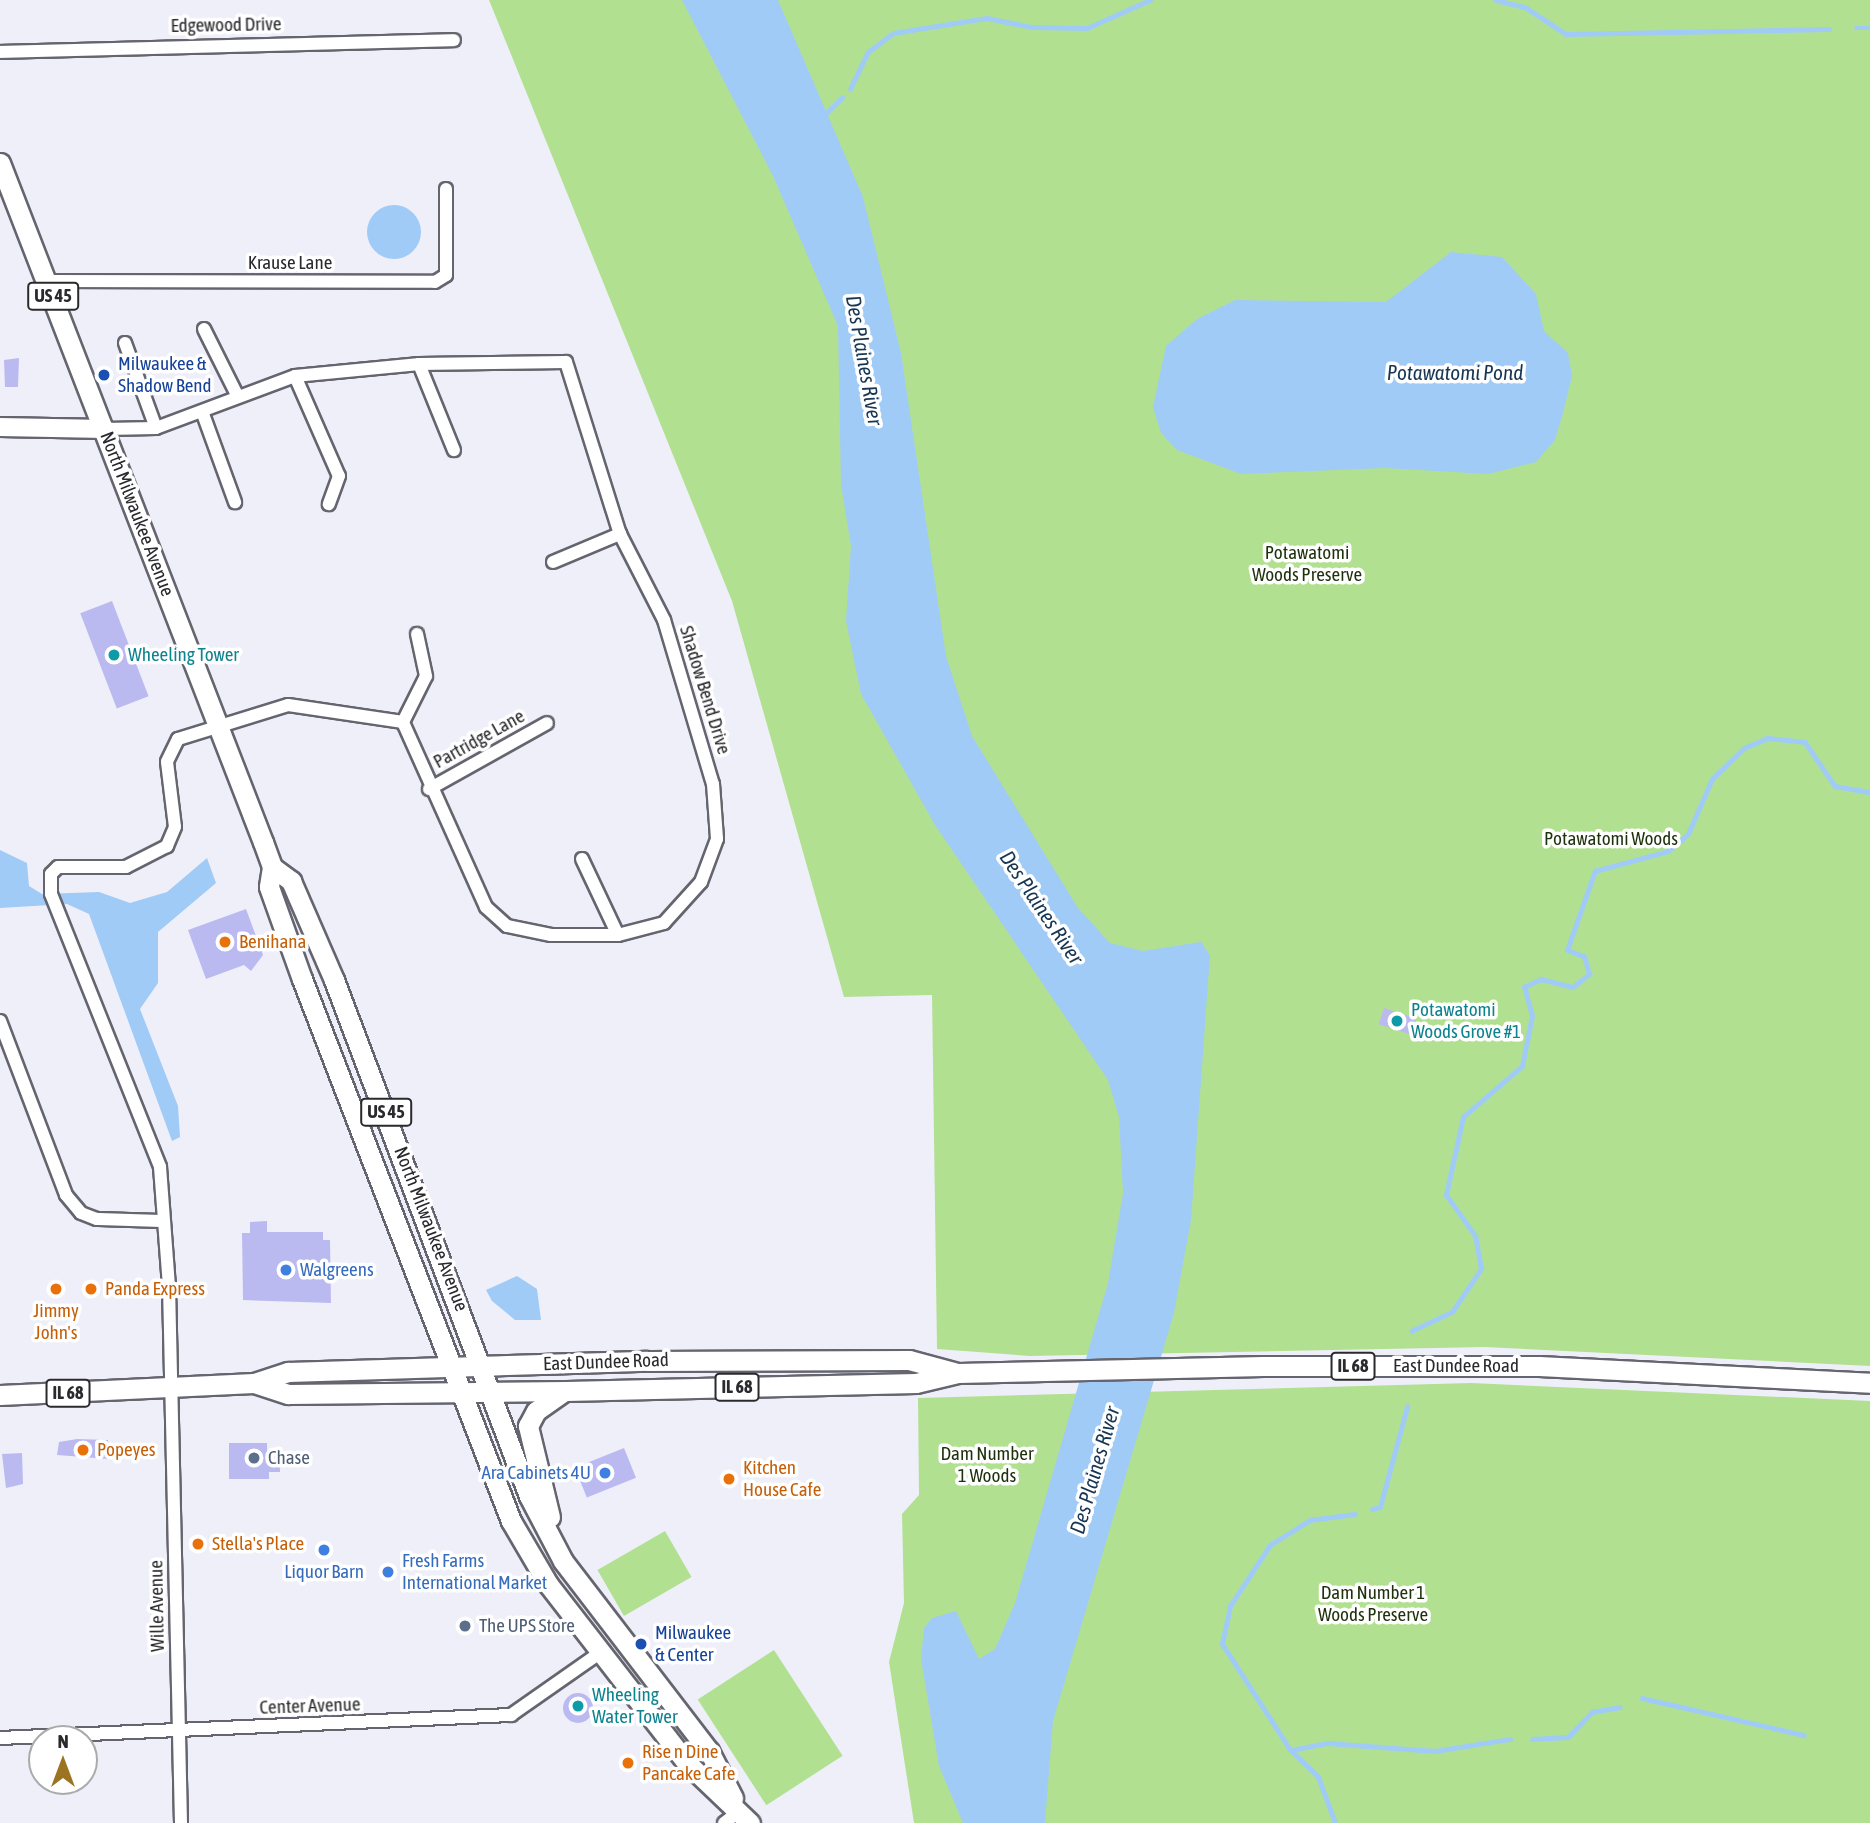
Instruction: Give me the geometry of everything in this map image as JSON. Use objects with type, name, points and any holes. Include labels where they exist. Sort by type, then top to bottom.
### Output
[{"type":"main road","name":"North Milwaukee Avenue","points":[[0,163],[220,728],[272,867],[269,887],[302,979],[452,1367]]},
{"type":"main road","name":"North Milwaukee Avenue","points":[[272,867],[291,881],[334,979],[484,1366]]},
{"type":"main road","name":"East Dundee Road","points":[[0,1395],[254,1383],[288,1372],[484,1366],[909,1360],[958,1373]]},
{"type":"main road","name":"US 45","points":[[484,1366],[529,1496],[563,1561],[709,1751],[745,1817]]},
{"type":"main road","name":"East Dundee Road","points":[[254,1383],[288,1394],[566,1391],[916,1383],[958,1373],[1167,1367],[1539,1366],[1870,1383]]},
{"type":"main road","name":"US 45","points":[[452,1367],[511,1521],[548,1584],[687,1763],[745,1817]]},
{"type":"main road","points":[[563,1561],[527,1436],[536,1411],[566,1391]]},
{"type":"street","name":"Edgewood Drive","points":[[0,52],[454,40]]},
{"type":"street","name":"Krause Lane","points":[[47,281],[435,282],[446,275],[446,190]]},
{"type":"street","points":[[204,329],[237,395]]},
{"type":"street","points":[[125,344],[156,428]]},
{"type":"street","name":"Shadow Bend Drive","points":[[105,429],[156,428],[202,414],[237,395],[295,376],[419,364],[566,362],[620,534],[664,620],[713,784],[717,839],[701,882],[664,923],[618,935],[551,935],[507,926],[486,907],[429,789],[403,722]]},
{"type":"street","points":[[419,364],[454,450]]},
{"type":"street","points":[[295,376],[339,476],[329,504]]},
{"type":"street","points":[[202,414],[235,502]]},
{"type":"street","points":[[0,427],[105,429]]},
{"type":"street","points":[[553,562],[620,534]]},
{"type":"street","points":[[220,728],[288,705],[403,722],[426,676],[416,634]]},
{"type":"street","name":"Partridge Lane","points":[[429,789],[547,723]]},
{"type":"street","name":"Wille Avenue","points":[[181,1823],[171,1388],[160,1167],[48,883],[58,867],[126,867],[167,846],[175,827],[172,748],[178,739],[220,728]]},
{"type":"street","points":[[582,859],[618,935]]},
{"type":"street","points":[[0,1021],[66,1195],[81,1213],[97,1220],[163,1221]]},
{"type":"street","name":"Center Avenue","points":[[0,1738],[511,1715],[601,1652]]},
{"type":"street","points":[[724,1823],[745,1817]]},
{"type":"green space","name":"Potawatomi Woods Preserve","points":[[489,0],[1870,0],[1870,1366],[1485,1347],[1030,1356],[937,1349],[932,995],[844,997],[732,601]]},
{"type":"green space","name":"Dam Number 1 Woods Preserve","points":[[1471,1383],[1870,1401],[1870,1823],[914,1823],[889,1662],[904,1603],[902,1514],[919,1495],[918,1398]]},
{"type":"green space","points":[[665,1531],[692,1577],[624,1616],[597,1570]]},
{"type":"green space","points":[[774,1650],[843,1756],[766,1805],[698,1700]]},
{"type":"water","name":"Des Plaines River","points":[[682,0],[778,0],[863,197],[901,353],[946,656],[972,736],[1078,908],[1110,943],[1143,951],[1201,942],[1210,955],[1191,1220],[1174,1313],[1053,1721],[1045,1823],[963,1823],[939,1766],[921,1659],[924,1628],[932,1618],[956,1611],[979,1659],[995,1649],[1015,1603],[1108,1283],[1123,1193],[1119,1117],[1108,1080],[935,825],[861,694],[846,621],[851,546],[841,485],[838,326],[773,176]]},
{"type":"water","points":[[399,205],[409,209],[417,217],[421,232],[417,247],[409,255],[389,259],[379,255],[371,247],[367,227],[371,217],[379,209]]},
{"type":"water","name":"Potawatomi Pond","points":[[1451,252],[1502,257],[1536,294],[1544,331],[1568,353],[1572,376],[1563,413],[1555,440],[1536,462],[1488,474],[1384,468],[1241,474],[1177,450],[1161,433],[1153,407],[1166,346],[1197,319],[1235,300],[1386,302]]},
{"type":"water","points":[[0,850],[27,863],[29,886],[42,894],[99,892],[130,903],[167,892],[207,858],[216,883],[158,932],[158,983],[140,1009],[178,1106],[180,1137],[172,1141],[89,914],[67,904],[0,908]]},
{"type":"water","points":[[517,1276],[537,1289],[541,1320],[515,1320],[492,1301],[486,1290]]},
{"type":"building","points":[[19,358],[18,387],[5,387],[4,360]]},
{"type":"building","name":"Wheeling Tower","points":[[112,601],[149,696],[117,708],[80,613]]},
{"type":"building","name":"Benihana","points":[[246,909],[263,955],[251,971],[244,965],[206,979],[188,930]]},
{"type":"building","name":"Potawatomi Woods Grove #1","points":[[1384,1008],[1415,1018],[1410,1034],[1379,1024]]},
{"type":"building","name":"Walgreens","points":[[267,1221],[267,1232],[323,1232],[323,1240],[330,1240],[331,1303],[243,1300],[242,1233],[250,1233],[250,1222]]},
{"type":"building","name":"Popeyes","points":[[77,1439],[108,1440],[109,1459],[57,1455],[59,1442]]},
{"type":"building","name":"Chase","points":[[229,1443],[267,1443],[267,1450],[280,1449],[280,1472],[269,1472],[269,1479],[229,1479]]},
{"type":"building","name":"Ara Cabinets 4U","points":[[624,1448],[636,1478],[587,1498],[575,1468]]},
{"type":"building","points":[[22,1453],[23,1484],[6,1488],[2,1454]]},
{"type":"building","name":"Wheeling Water Tower","points":[[578,1693],[589,1697],[593,1708],[589,1719],[578,1723],[567,1719],[563,1708],[567,1697]]},
{"type":"waterway","points":[[850,89],[868,52],[893,33],[987,18],[1032,27],[1087,28],[1150,0]]},
{"type":"waterway","points":[[1496,0],[1525,7],[1566,34],[1829,29]]},
{"type":"waterway","points":[[1856,28],[1870,28]]},
{"type":"waterway","points":[[822,117],[842,98]]},
{"type":"waterway","points":[[1411,1331],[1452,1312],[1481,1269],[1475,1236],[1446,1195],[1463,1117],[1522,1066],[1532,1016],[1524,987],[1541,979],[1573,987],[1589,974],[1584,957],[1567,950],[1595,871],[1668,851],[1688,834],[1712,779],[1744,748],[1768,738],[1805,742],[1835,786],[1870,792]]},
{"type":"waterway","points":[[1372,1509],[1380,1507],[1407,1407]]},
{"type":"waterway","points":[[1335,1823],[1318,1777],[1290,1750],[1222,1644],[1230,1606],[1270,1545],[1310,1520],[1355,1514]]},
{"type":"waterway","points":[[1642,1698],[1804,1735]]},
{"type":"waterway","points":[[1532,1739],[1568,1737],[1592,1712],[1620,1707]]},
{"type":"waterway","points":[[1291,1750],[1327,1743],[1435,1751],[1510,1739]]},
{"type":"place","name":"Milwaukee & Shadow Bend","points":[[104,375]]},
{"type":"place","name":"Wheeling Tower","points":[[114,655]]},
{"type":"place","name":"Benihana","points":[[225,942]]},
{"type":"place","name":"Potawatomi Woods Grove #1","points":[[1397,1021]]},
{"type":"place","name":"Walgreens","points":[[286,1270]]},
{"type":"place","name":"Jimmy John's","points":[[56,1289]]},
{"type":"place","name":"Panda Express","points":[[91,1289]]},
{"type":"place","name":"Popeyes","points":[[83,1450]]},
{"type":"place","name":"Chase","points":[[254,1458]]},
{"type":"place","name":"Ara Cabinets 4U","points":[[605,1473]]},
{"type":"place","name":"Kitchen House Cafe","points":[[729,1479]]},
{"type":"place","name":"Stella's Place","points":[[198,1544]]},
{"type":"place","name":"Liquor Barn","points":[[324,1550]]},
{"type":"place","name":"Fresh Farms International Market","points":[[388,1572]]},
{"type":"place","name":"The UPS Store","points":[[465,1626]]},
{"type":"place","name":"Milwaukee & Center","points":[[641,1644]]},
{"type":"place","name":"Wheeling Water Tower","points":[[578,1706]]},
{"type":"place","name":"Rise n Dine Pancake Cafe","points":[[628,1763]]},
{"type":"park label","name":"Potawatomi Woods","points":[[1611,839]]},
{"type":"park label","name":"Dam Number 1 Woods","points":[[987,1465]]}]
